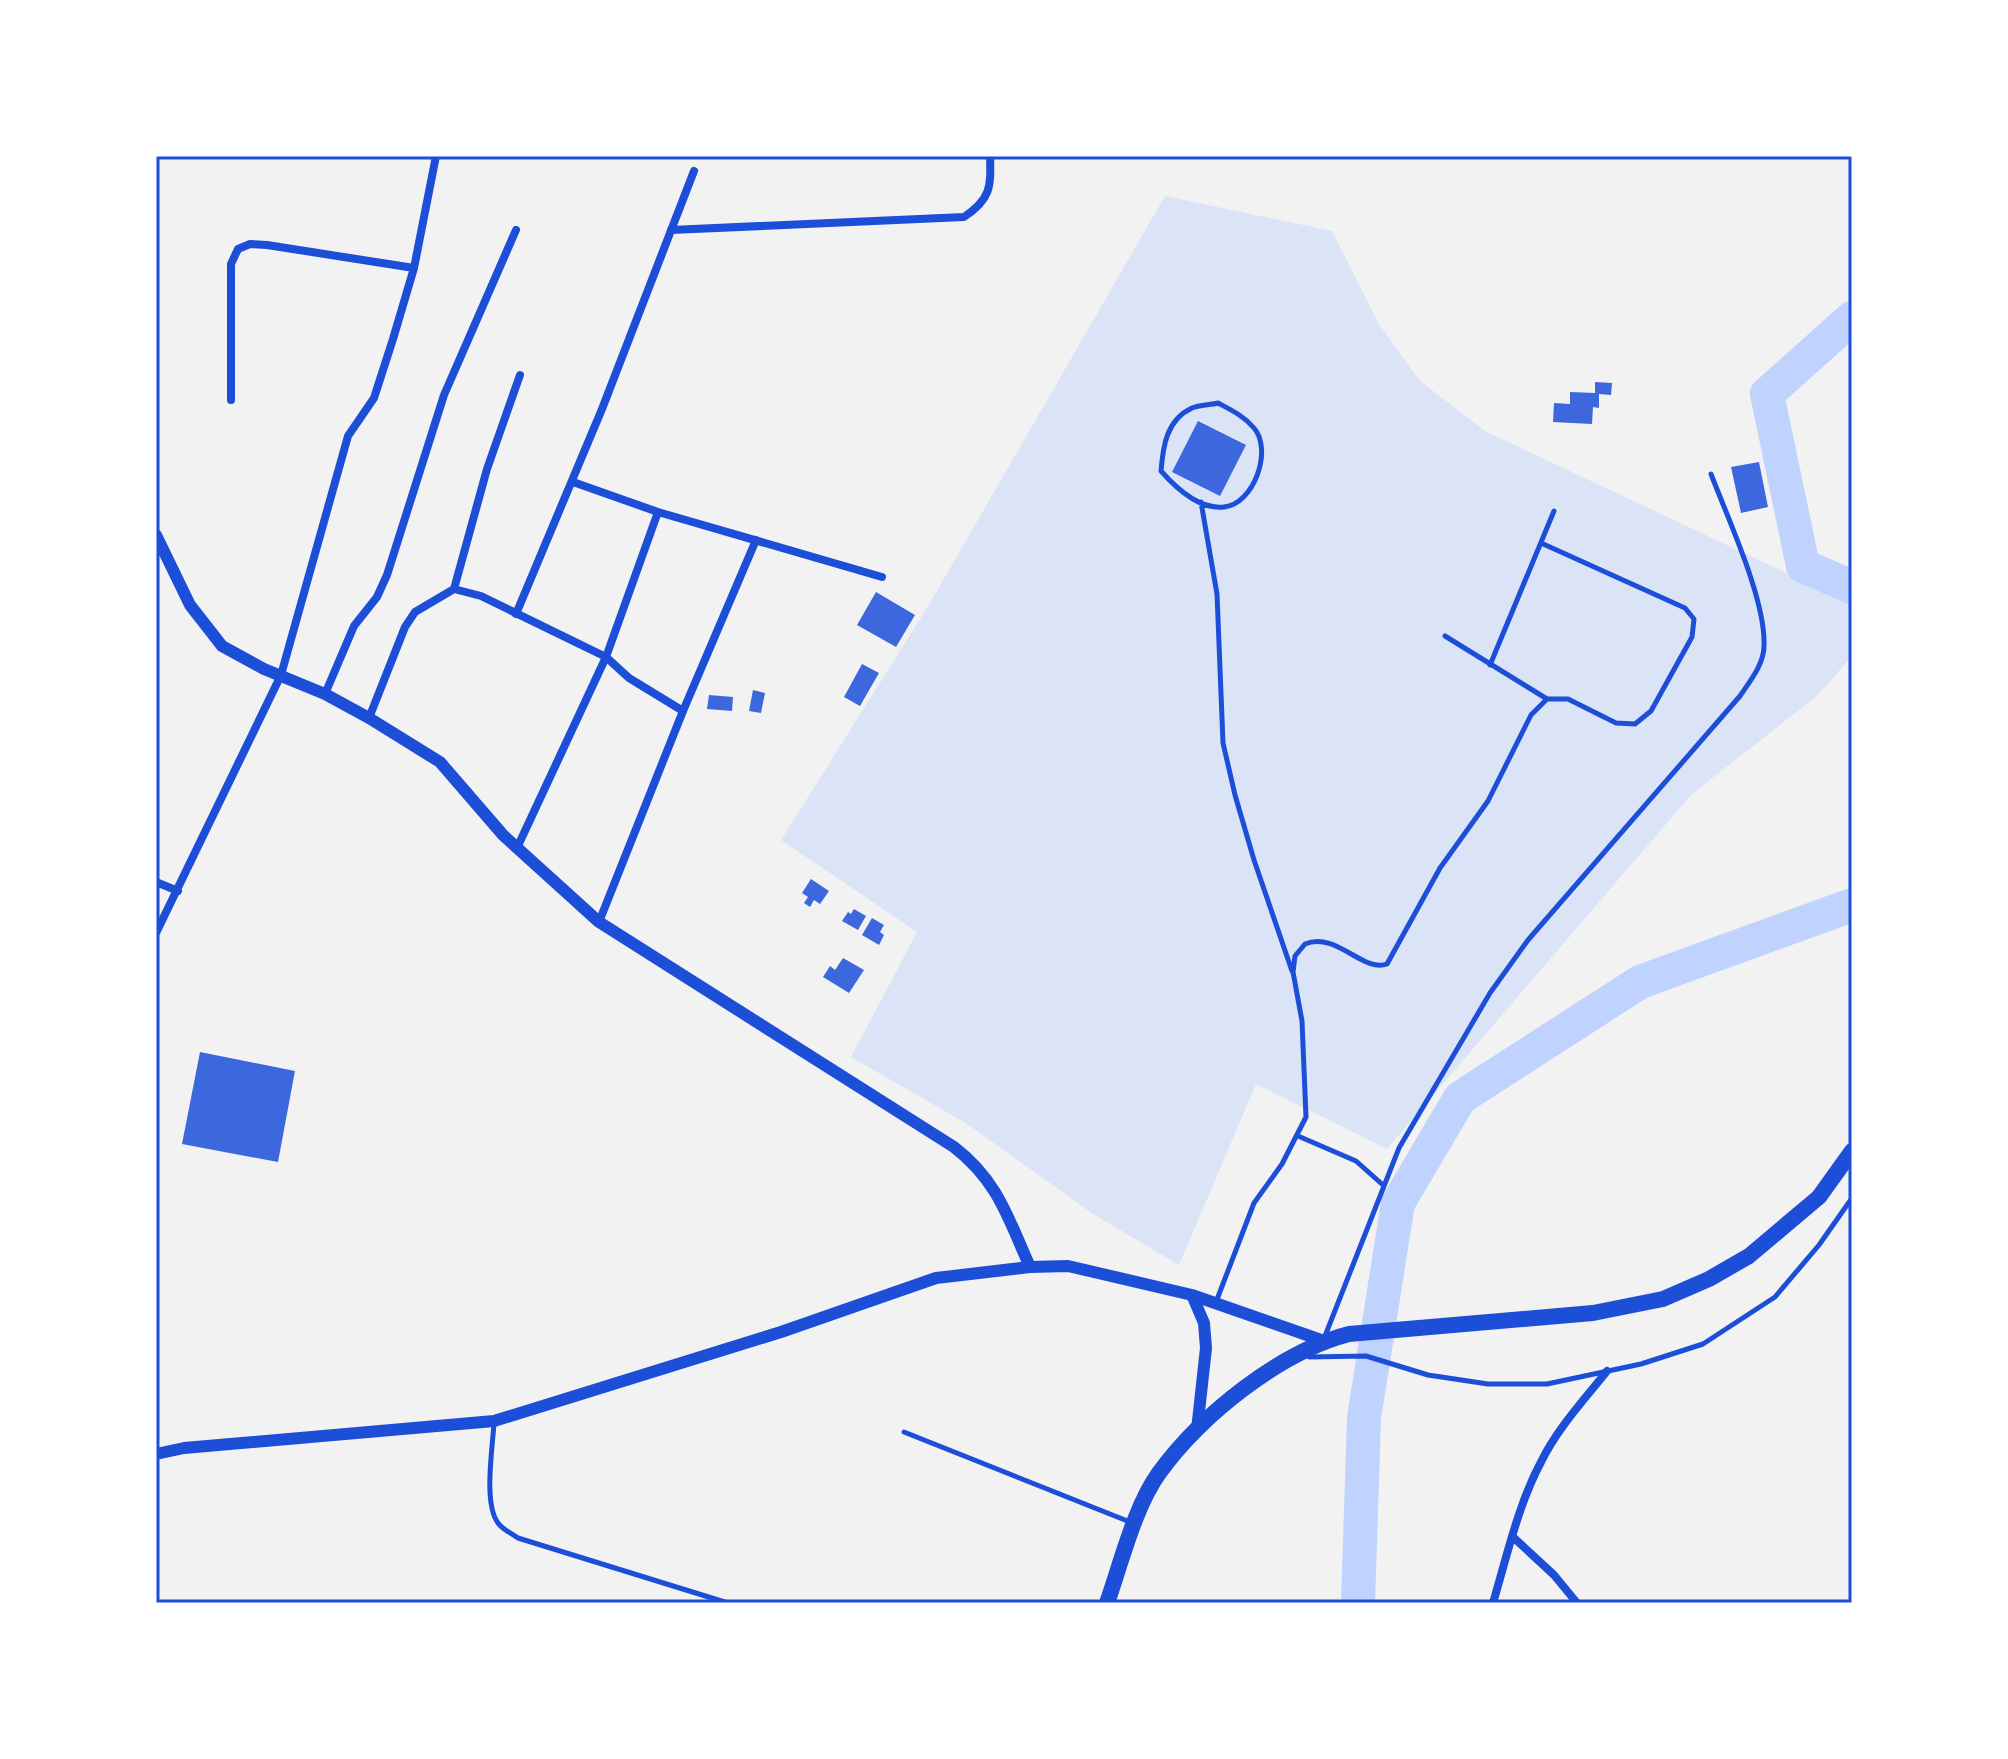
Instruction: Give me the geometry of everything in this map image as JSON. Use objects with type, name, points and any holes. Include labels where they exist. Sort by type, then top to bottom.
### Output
[{"type":"main road","points":[[1107,1603],[1134,1524],[1158,1474],[1197,1430],[1233,1398],[1289,1357],[1324,1341],[1349,1334],[1593,1313],[1663,1299],[1709,1279],[1749,1256],[1819,1197],[1852,1151]]},
{"type":"street","points":[[156,933],[281,675],[348,436],[374,398],[414,268],[436,156]]},
{"type":"street","points":[[671,230],[964,217],[982,205],[991,184],[990,156]]},
{"type":"street","points":[[516,614],[573,482],[694,171]]},
{"type":"street","points":[[325,694],[354,626],[377,597],[387,575],[444,395],[516,230]]},
{"type":"street","points":[[231,400],[231,264],[238,249],[250,244],[267,245],[414,268]]},
{"type":"street","points":[[369,718],[405,627],[415,612],[454,589],[487,469],[520,375]]},
{"type":"street","points":[[573,482],[658,512],[882,577]]},
{"type":"street","points":[[517,848],[606,657],[658,512]]},
{"type":"street","points":[[156,535],[190,605],[222,646],[264,669],[325,694],[440,762],[517,848],[599,922],[974,1162],[993,1186],[1030,1267]]},
{"type":"street","points":[[599,922],[683,711],[756,540]]},
{"type":"street","points":[[454,589],[481,596],[606,657],[629,678],[683,711]]},
{"type":"street","points":[[156,882],[178,891]]},
{"type":"street","points":[[156,1454],[184,1448],[494,1421],[767,1337],[936,1278],[1030,1267],[1068,1266],[1192,1295],[1324,1341]]},
{"type":"street","points":[[1192,1295],[1204,1323],[1206,1348],[1197,1430]]},
{"type":"street","points":[[1493,1603],[1541,1461],[1607,1371]]},
{"type":"street","points":[[1513,1537],[1554,1575],[1577,1603]]},
{"type":"lane","points":[[1218,403],[1237,413],[1256,429],[1263,454],[1254,484],[1236,503],[1222,508],[1201,502],[1178,491],[1161,471],[1163,444],[1172,425],[1191,408],[1218,403]]},
{"type":"lane","points":[[1324,1341],[1399,1148],[1490,993],[1520,951],[1740,696],[1759,667],[1765,648],[1761,610],[1711,474]]},
{"type":"lane","points":[[1201,502],[1217,594],[1223,743],[1254,860],[1293,972],[1302,1021],[1306,1071],[1306,1117],[1298,1136],[1254,1203],[1215,1303]]},
{"type":"lane","points":[[1490,665],[1554,511]]},
{"type":"lane","points":[[1445,636],[1547,699],[1568,699],[1616,723],[1635,724],[1651,711],[1692,637],[1694,619],[1685,608],[1541,543]]},
{"type":"lane","points":[[1293,972],[1295,956],[1310,941],[1330,943],[1375,966],[1387,964],[1440,868],[1488,801],[1531,715],[1547,699]]},
{"type":"lane","points":[[1298,1136],[1356,1161],[1383,1185]]},
{"type":"lane","points":[[1289,1357],[1366,1356],[1428,1375],[1488,1384],[1547,1384],[1641,1364],[1703,1344],[1775,1297],[1819,1245],[1852,1198]]},
{"type":"lane","points":[[494,1421],[491,1500],[499,1525],[518,1538],[728,1603]]},
{"type":"lane","points":[[904,1432],[1134,1524]]},
{"type":"shaded area","points":[[1165,196],[1332,231],[1379,324],[1419,380],[1485,431],[1852,604],[1852,656],[1817,696],[1692,794],[1387,1149],[1256,1084],[1179,1265],[1093,1214],[967,1124],[851,1057],[917,932],[781,840],[927,608]]},
{"type":"building","points":[[1595,382],[1612,383],[1611,395],[1599,394],[1599,408],[1593,407],[1592,424],[1553,422],[1554,403],[1570,404],[1570,392],[1595,393]]},
{"type":"building","points":[[1198,421],[1246,445],[1220,496],[1172,472]]},
{"type":"building","points":[[1759,462],[1768,507],[1741,513],[1731,467]]},
{"type":"building","points":[[876,592],[915,615],[896,647],[857,625]]},
{"type":"building","points":[[862,664],[879,673],[860,706],[844,697]]},
{"type":"building","points":[[753,690],[765,693],[761,713],[749,711]]},
{"type":"building","points":[[709,695],[733,697],[732,711],[707,709]]},
{"type":"building","points":[[811,879],[829,891],[820,904],[814,900],[810,907],[804,903],[808,897],[802,893]]},
{"type":"building","points":[[854,909],[866,916],[858,930],[842,921]]},
{"type":"building","points":[[872,918],[884,925],[880,932],[884,935],[879,945],[862,935]]},
{"type":"building","points":[[843,958],[864,970],[849,993],[823,977],[830,966],[835,970]]},
{"type":"building","points":[[200,1052],[295,1071],[278,1162],[182,1144]]},
{"type":"waterway","points":[[1852,318],[1767,394],[1803,566],[1852,587]]},
{"type":"waterway","points":[[1358,1603],[1364,1418],[1398,1203],[1460,1098],[1640,982],[1852,905]]}]
